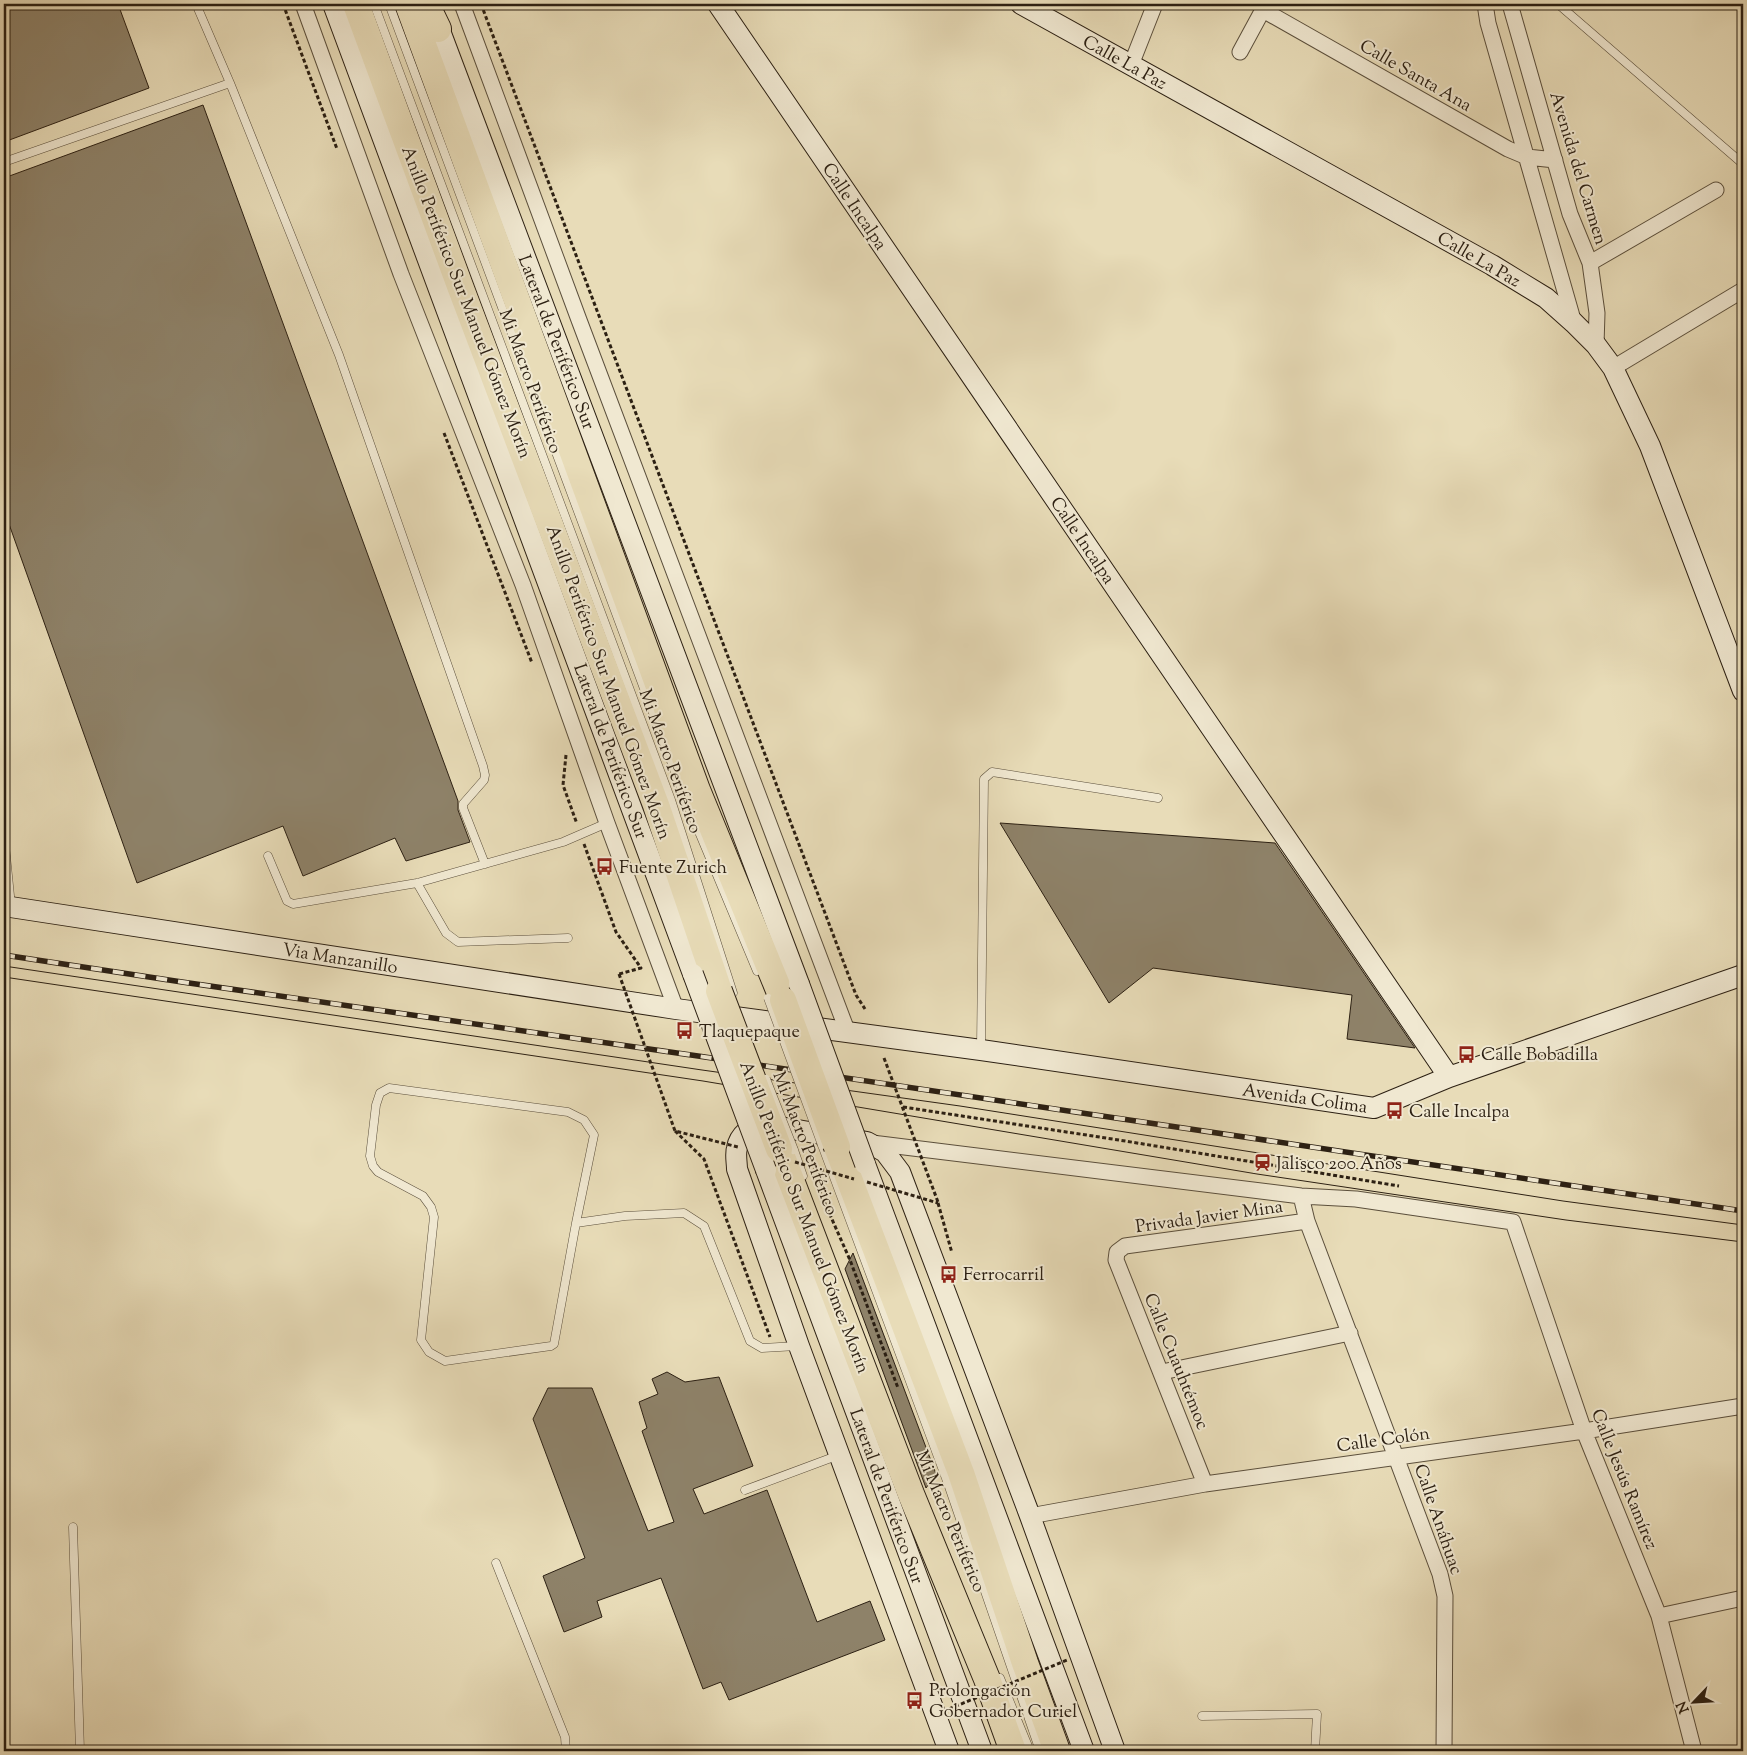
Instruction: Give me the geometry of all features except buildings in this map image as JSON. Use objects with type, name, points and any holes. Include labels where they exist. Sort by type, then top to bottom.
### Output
[{"type":"highway","name":"Anillo Periférico Sur Manuel Gómez Morín","points":[[356,4],[460,286],[656,805],[730,995],[782,1158],[911,1494],[987,1679],[1013,1751]]},
{"type":"highway","points":[[408,4],[697,790],[779,993],[830,1146],[961,1473],[1025,1663],[1057,1751]]},
{"type":"highway","points":[[426,4],[438,29]]},
{"type":"street","points":[[302,4],[401,274],[523,585],[607,823],[676,1009]]},
{"type":"street","name":"Lateral de Periférico Sur","points":[[333,4],[693,974],[782,1158],[982,1751]]},
{"type":"street","name":"Lateral de Periférico Sur","points":[[431,4],[438,29],[779,993],[862,1175],[1084,1751]]},
{"type":"street","points":[[462,4],[575,310],[848,1033]]},
{"type":"street","name":"Calle Incalpa","points":[[718,4],[1449,1077]]},
{"type":"street","name":"Calle La Paz","points":[[1021,4],[1492,265],[1546,298],[1574,323],[1596,345],[1613,368],[1650,446],[1743,691]]},
{"type":"street","points":[[1131,65],[1156,4]]},
{"type":"street","points":[[1485,4],[1488,23],[1574,323]]},
{"type":"street","name":"Avenida del Carmen","points":[[1510,4],[1570,214],[1590,263],[1597,313],[1596,345]]},
{"type":"street","points":[[1240,52],[1264,7]]},
{"type":"street","name":"Calle Santa Ana","points":[[1264,7],[1508,149],[1527,156],[1555,160]]},
{"type":"street","points":[[1590,263],[1716,190]]},
{"type":"street","points":[[1613,368],[1743,290]]},
{"type":"street","name":"Via Manzanillo","points":[[8,906],[676,1009],[848,1033]]},
{"type":"street","name":"Avenida Colima","points":[[848,1033],[981,1050],[1374,1108],[1449,1077],[1743,975]]},
{"type":"street","points":[[949,1751],[799,1346],[736,1169],[736,1148],[743,1135],[753,1125],[763,1124],[866,1142],[1301,1196]]},
{"type":"street","points":[[866,1142],[885,1152],[900,1172],[1030,1516],[1115,1751]]},
{"type":"street","name":"Calle Anáhuac","points":[[1301,1196],[1307,1221],[1440,1574],[1444,1596],[1444,1751]]},
{"type":"street","name":"Calle Jesús Ramírez","points":[[1301,1196],[1356,1198],[1512,1222],[1584,1431],[1659,1616],[1694,1751]]},
{"type":"street","name":"Privada Javier Mina","points":[[1117,1252],[1125,1246],[1307,1221]]},
{"type":"street","name":"Calle Cuauhtémoc","points":[[1117,1252],[1116,1260],[1205,1484]]},
{"type":"street","points":[[1162,1372],[1350,1333]]},
{"type":"street","name":"Calle Colón","points":[[1030,1516],[1205,1484],[1584,1431],[1743,1406]]},
{"type":"street","points":[[1659,1616],[1743,1598]]},
{"type":"lane","points":[[196,4],[230,83],[339,355],[483,766],[484,780],[463,804],[463,808],[485,864]]},
{"type":"lane","name":"Mi Macro Periférico","points":[[374,4],[671,800],[730,995]]},
{"type":"lane","name":"Mi Macro Periférico","points":[[389,4],[684,796],[761,980]]},
{"type":"lane","points":[[1558,4],[1743,164]]},
{"type":"lane","points":[[4,162],[230,83]]},
{"type":"lane","points":[[981,1050],[984,779],[992,772],[1158,798]]},
{"type":"lane","points":[[268,856],[287,901],[293,904],[417,883],[563,842],[607,823]]},
{"type":"lane","points":[[4,836],[8,906]]},
{"type":"lane","points":[[417,883],[446,933],[458,942],[568,938]]},
{"type":"lane","points":[[740,1011],[748,1030]]},
{"type":"lane","name":"Mi Macro Periférico","points":[[762,1067],[782,1158],[807,1187]]},
{"type":"lane","points":[[389,1088],[568,1112],[584,1120],[594,1135],[576,1223],[554,1344],[551,1346],[445,1361],[429,1352],[421,1340],[434,1217],[431,1207],[423,1196],[378,1172],[373,1166],[370,1156],[376,1106],[380,1093],[389,1088]]},
{"type":"lane","name":"Mi Macro Periférico","points":[[830,1146],[1040,1751]]},
{"type":"lane","points":[[576,1223],[625,1216],[684,1213],[704,1226],[750,1341],[762,1348],[799,1346]]},
{"type":"lane","points":[[745,1490],[840,1454]]},
{"type":"lane","points":[[73,1527],[80,1751]]},
{"type":"lane","points":[[496,1563],[565,1737],[566,1751]]},
{"type":"lane","points":[[998,1672],[1030,1751]]},
{"type":"lane","points":[[1202,1716],[1317,1714],[1315,1751]]},
{"type":"path","points":[[481,4],[856,995],[865,1009]]},
{"type":"path","points":[[444,430],[535,670]]},
{"type":"path","points":[[566,753],[563,785],[580,834],[616,932],[641,968],[619,974],[675,1131],[742,1148]]},
{"type":"path","points":[[782,1158],[809,1166],[862,1175],[938,1203],[884,1058]]},
{"type":"path","points":[[903,1107],[1399,1186]]},
{"type":"path","points":[[809,1166],[813,1175]]},
{"type":"path","points":[[817,1183],[850,1260],[898,1390]]},
{"type":"path","points":[[949,1709],[1067,1660]]},
{"type":"tram line","points":[[4,966],[702,1070],[960,1106],[1563,1201],[1743,1225]]},
{"type":"tram line","points":[[4,977],[703,1081],[1257,1174],[1566,1220],[1743,1242]]},
{"type":"railway","points":[[4,955],[1743,1211]]},
{"type":"place","name":"Fuente Zurich","points":[[605,867]]},
{"type":"place","name":"Tlaquepaque","points":[[685,1031]]},
{"type":"place","name":"Calle Bobadilla","points":[[1467,1054]]},
{"type":"place","name":"Calle Incalpa","points":[[1395,1111]]},
{"type":"place","name":"Jalisco 200 Años","points":[[1262,1163]]},
{"type":"place","name":"Ferrocarril","points":[[949,1274]]},
{"type":"place","name":"Prolongación Gobernador Curiel","points":[[915,1700]]}]
